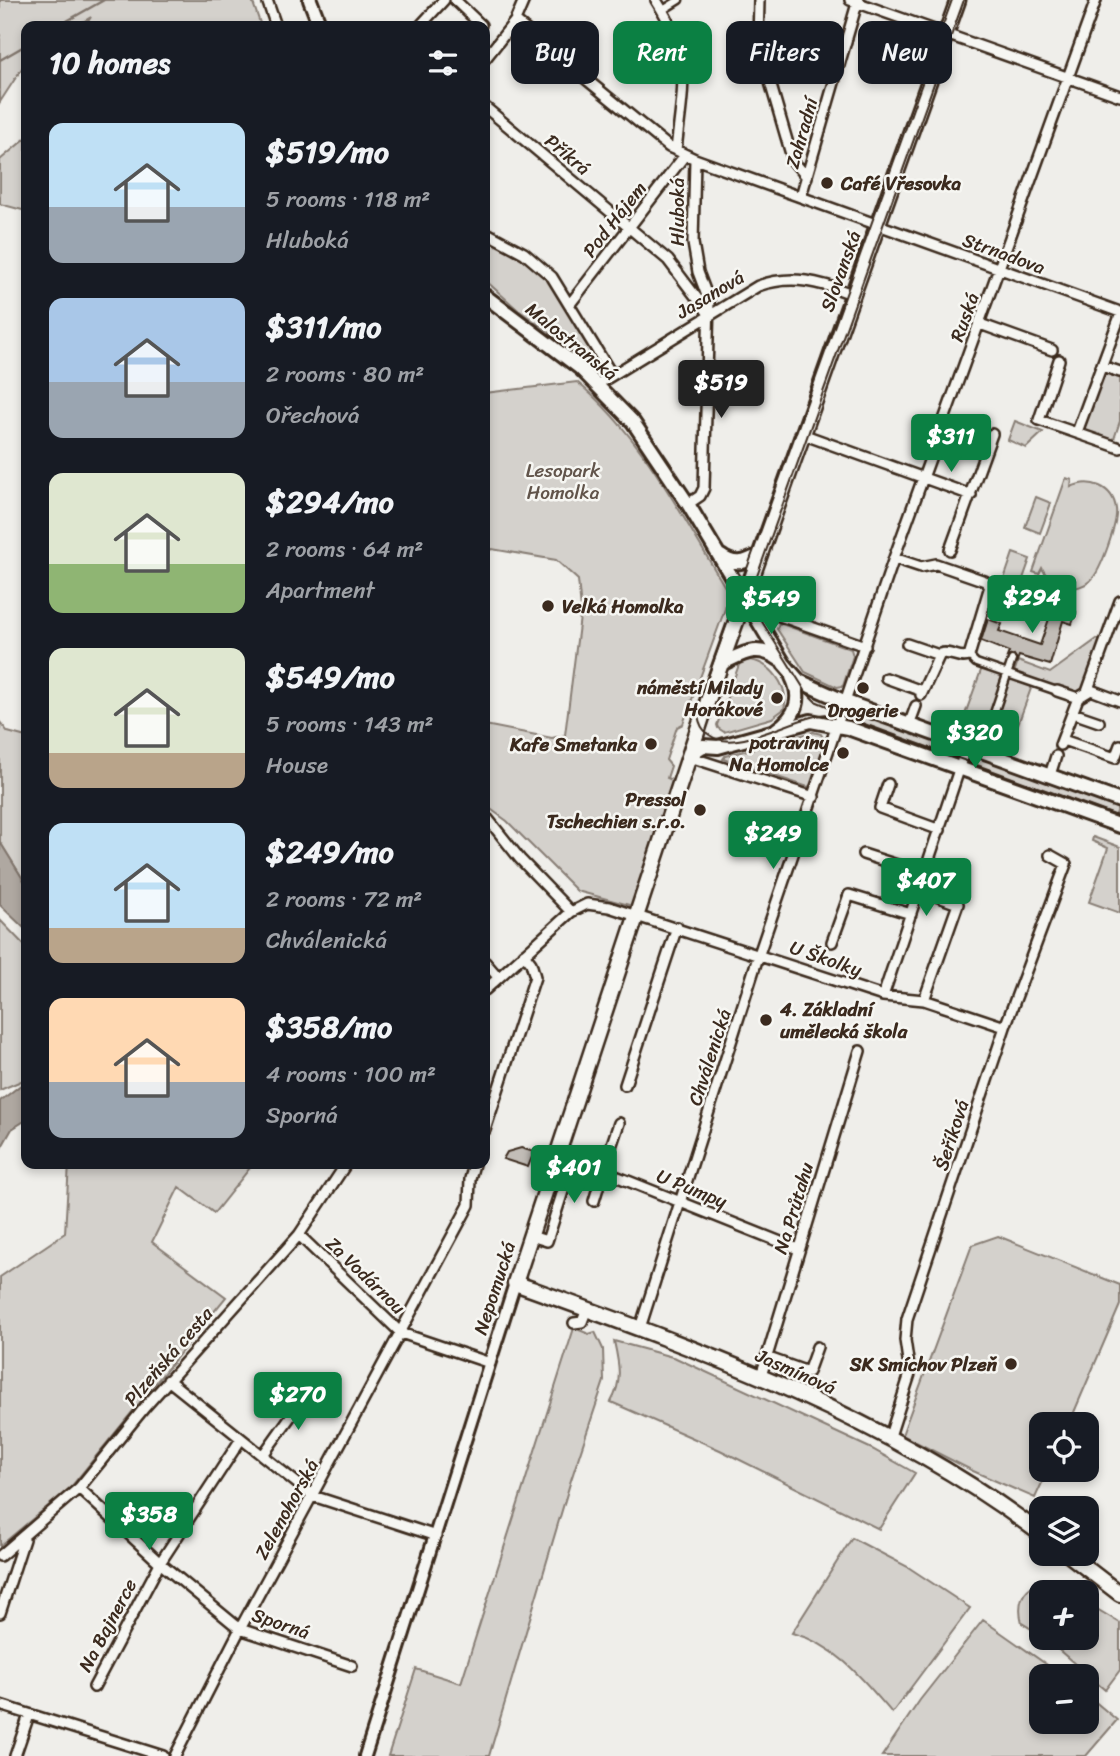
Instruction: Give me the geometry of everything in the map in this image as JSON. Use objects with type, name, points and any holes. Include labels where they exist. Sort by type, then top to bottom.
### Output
[{"type":"main road","points":[[310,0],[318,21]]},
{"type":"main road","name":"Slovanská","points":[[951,21],[958,0]]},
{"type":"main road","name":"Slovanská","points":[[745,601],[759,555],[928,84]]},
{"type":"main road","name":"Malostranská","points":[[490,300],[598,384],[633,422],[688,505],[745,601]]},
{"type":"main road","points":[[714,548],[723,558],[735,563],[747,562],[759,555]]},
{"type":"main road","points":[[691,756],[745,601]]},
{"type":"main road","points":[[745,601],[797,689],[797,704],[788,719],[771,733]]},
{"type":"main road","points":[[721,664],[737,655],[762,651],[805,684],[846,702],[1120,801]]},
{"type":"main road","points":[[691,756],[701,747],[712,747],[815,721],[848,728],[1120,826]]},
{"type":"main road","points":[[698,731],[704,742],[712,747]]},
{"type":"main road","name":"Nepomucká","points":[[515,1283],[691,756]]},
{"type":"main road","name":"Jasmínová","points":[[515,1283],[640,1328],[761,1376],[888,1439],[1000,1502],[1029,1525]]},
{"type":"main road","points":[[1084,1566],[1120,1594]]},
{"type":"street","points":[[267,0],[274,21]]},
{"type":"street","points":[[425,21],[444,0]]},
{"type":"street","points":[[455,0],[477,21]]},
{"type":"street","points":[[490,52],[515,20],[524,0]]},
{"type":"street","name":"Hluboká","points":[[656,0],[679,42],[683,69],[676,150],[690,157],[693,243],[698,272],[709,302],[704,488],[700,496],[688,505]]},
{"type":"street","points":[[663,10],[679,0]]},
{"type":"street","points":[[759,0],[758,41],[793,161],[807,177]]},
{"type":"street","name":"Ruská","points":[[865,646],[894,558],[1096,0]]},
{"type":"street","points":[[855,1],[910,21]]},
{"type":"street","name":"Zahradní","points":[[802,196],[855,1]]},
{"type":"street","points":[[515,20],[676,150]]},
{"type":"street","points":[[952,36],[1120,96]]},
{"type":"street","name":"Příkrá","points":[[490,111],[629,227]]},
{"type":"street","name":"Strnadova","points":[[690,157],[1120,314]]},
{"type":"street","name":"Pod Hájem","points":[[570,304],[629,227],[690,157]]},
{"type":"street","name":"Hluboká","points":[[629,227],[668,260],[709,314]]},
{"type":"street","name":"Malostranská","points":[[490,236],[524,253],[552,276],[612,375]]},
{"type":"street","name":"Jasanová","points":[[598,384],[750,289],[784,279],[809,280],[852,294]]},
{"type":"street","points":[[1077,432],[1120,314]]},
{"type":"street","points":[[980,324],[1052,350]]},
{"type":"street","points":[[1059,359],[1040,420],[1120,447]]},
{"type":"street","points":[[1102,366],[1120,372]]},
{"type":"street","points":[[802,434],[923,480],[971,495]]},
{"type":"street","points":[[950,550],[992,434]]},
{"type":"street","points":[[894,558],[921,567],[936,564],[988,584],[989,591],[969,656],[976,663],[1078,698]]},
{"type":"street","points":[[691,756],[814,797],[865,646],[745,601]]},
{"type":"street","points":[[1120,601],[1089,691],[1078,698],[1062,742],[1115,758],[1120,745]]},
{"type":"street","points":[[907,644],[939,655]]},
{"type":"street","points":[[886,678],[921,693],[939,655],[943,652],[964,658],[969,656]]},
{"type":"street","points":[[985,740],[1012,660]]},
{"type":"street","points":[[1089,691],[1120,701]]},
{"type":"street","points":[[909,725],[916,706]]},
{"type":"street","points":[[1073,713],[1099,722]]},
{"type":"street","points":[[883,996],[967,746]]},
{"type":"street","points":[[1050,775],[1056,756]]},
{"type":"street","points":[[888,784],[880,808],[940,830]]},
{"type":"street","name":"Chválenická","points":[[640,1328],[759,954],[814,797]]},
{"type":"street","points":[[490,825],[571,912]]},
{"type":"street","points":[[863,853],[925,874]]},
{"type":"street","name":"Šeříková","points":[[888,1439],[910,1374],[905,1340],[907,1319],[1005,1027],[1066,864],[1050,855]]},
{"type":"street","points":[[919,890],[958,904],[924,1000]]},
{"type":"street","points":[[832,942],[849,895],[911,914]]},
{"type":"street","points":[[490,984],[571,912],[587,904],[609,906],[637,915]]},
{"type":"street","name":"U Školky","points":[[637,915],[883,996],[924,1000],[1005,1027]]},
{"type":"street","points":[[625,1086],[677,927]]},
{"type":"street","points":[[490,1115],[535,977],[531,963],[524,954]]},
{"type":"street","points":[[490,968],[498,977]]},
{"type":"street","name":"Na Průtahu","points":[[761,1376],[860,1051]]},
{"type":"street","points":[[594,1201],[619,1123]]},
{"type":"street","points":[[531,1236],[547,1241],[573,1160]]},
{"type":"street","name":"Plzeňská cesta","points":[[0,1556],[24,1539],[79,1488],[168,1380],[299,1235],[342,1169]]},
{"type":"street","name":"Zelenohorská","points":[[175,1756],[240,1629],[469,1205],[473,1169]]},
{"type":"street","name":"U Pumpy","points":[[603,1171],[798,1249]]},
{"type":"street","name":"Za Vodárnou","points":[[299,1235],[401,1333],[490,1363]]},
{"type":"street","name":"Nepomucká","points":[[365,1756],[515,1283]]},
{"type":"street","points":[[574,1323],[582,1322],[587,1309]]},
{"type":"street","points":[[766,1357],[808,1372],[817,1347]]},
{"type":"street","points":[[168,1380],[313,1496],[436,1536]]},
{"type":"street","points":[[263,1455],[308,1391]]},
{"type":"street","name":"Na Bajnerce","points":[[94,1687],[160,1563],[242,1439]]},
{"type":"street","name":"Sporná","points":[[79,1488],[160,1563],[240,1629],[352,1666]]},
{"type":"street","points":[[0,1613],[24,1539]]},
{"type":"street","points":[[0,1705],[163,1756]]},
{"type":"street","points":[[15,1756],[29,1715]]},
{"type":"green space","points":[[0,0],[252,0],[259,21],[88,21],[91,17],[84,21],[21,21],[21,70],[0,102]]},
{"type":"green space","points":[[21,142],[21,210],[0,204],[0,160]]},
{"type":"green space","points":[[490,240],[526,261],[552,284],[581,333],[585,334],[601,365],[593,365],[517,309],[490,285]]},
{"type":"green space","points":[[1102,366],[1120,372],[1120,421],[1112,445],[1077,432]]},
{"type":"green space","name":"Lesopark Homolka","points":[[577,382],[601,404],[642,453],[728,592],[725,609],[683,724],[677,727],[666,760],[671,766],[667,778],[674,781],[633,906],[577,891],[507,821],[490,809],[490,726],[552,738],[565,735],[581,609],[578,580],[556,560],[490,550],[490,392]]},
{"type":"green space","points":[[1015,421],[1043,432],[1026,448],[1008,440]]},
{"type":"green space","points":[[1066,478],[1072,480],[1071,487],[1086,483],[1100,486],[1110,495],[1116,509],[1112,535],[1095,575],[1080,587],[1069,588],[1055,583],[1042,568],[1039,574],[1033,572]]},
{"type":"green space","points":[[1036,497],[1051,503],[1040,533],[1025,527]]},
{"type":"green space","points":[[1013,553],[1030,559],[1019,590],[1002,585]]},
{"type":"green space","points":[[779,623],[851,649],[853,656],[843,686],[837,687],[805,672],[777,629]]},
{"type":"green space","points":[[1097,639],[1105,643],[1087,692],[1078,698],[1033,683],[1009,749],[959,731],[983,665],[1013,676],[1018,661],[1050,673]]},
{"type":"green space","points":[[747,660],[763,664],[776,676],[784,692],[784,709],[772,718],[724,732],[717,725],[740,662]]},
{"type":"green space","points":[[857,709],[959,748],[960,754],[952,762],[851,726]]},
{"type":"green space","points":[[0,722],[8,732],[21,736],[21,876],[0,842]]},
{"type":"green space","points":[[813,732],[821,734],[825,742],[812,784],[808,787],[723,759],[725,756]]},
{"type":"green space","points":[[973,752],[1120,804],[1114,819],[970,768],[967,759]]},
{"type":"green space","points":[[1093,837],[1120,847],[1120,913],[1089,902],[1108,848],[1092,841]]},
{"type":"green space","points":[[0,920],[21,942],[21,1081],[0,1090]]},
{"type":"green space","points":[[69,1169],[249,1169],[214,1213],[179,1187],[152,1242],[226,1297],[71,1487],[0,1546],[0,1277],[65,1233]]},
{"type":"green space","name":"SK Smíchov Plzeň","points":[[998,1236],[1120,1285],[1120,1305],[1074,1412],[1029,1412],[1029,1482],[1042,1482],[1036,1496],[973,1471],[902,1435],[972,1245]]},
{"type":"green space","points":[[574,1328],[589,1334],[595,1332],[603,1349],[604,1381],[571,1480],[489,1756],[388,1756],[416,1669],[461,1683]]},
{"type":"green space","points":[[614,1341],[676,1358],[872,1449],[915,1473],[879,1529],[720,1450],[611,1402],[619,1380]]},
{"type":"green space","points":[[852,1538],[908,1567],[970,1608],[892,1713],[836,1655],[808,1638],[792,1633]]},
{"type":"green space","points":[[1028,1590],[1029,1627],[1022,1623],[1020,1612],[1023,1596]]},
{"type":"green space","points":[[1099,1610],[1120,1623],[1120,1670],[1105,1690],[1099,1685],[1099,1664],[1075,1664],[1059,1650],[1099,1650]]},
{"type":"green space","points":[[983,1620],[1046,1664],[1029,1664],[1029,1734],[1099,1734],[1099,1705],[1117,1720],[1086,1756],[882,1756],[920,1700]]},
{"type":"shaded area","points":[[0,842],[21,876],[21,925],[0,905]]},
{"type":"shaded area","points":[[21,1085],[21,1123],[12,1129],[0,1150],[0,1101]]},
{"type":"building","points":[[1037,598],[1076,612],[1072,624],[1063,621],[1050,665],[1019,656],[1017,661],[1014,655],[1007,657],[1009,652],[981,641],[988,619],[1002,624],[999,631],[1040,645],[1050,616],[1032,610]]},
{"type":"building","points":[[521,1148],[534,1152],[528,1167],[503,1159],[507,1152]]},
{"type":"waterway","points":[[67,21],[104,0]]},
{"type":"waterway","points":[[0,60],[21,48]]},
{"type":"tram line","points":[[952,0],[700,699],[699,719],[704,730],[716,739],[731,741],[805,719],[837,714],[1120,817]]},
{"type":"tram line","points":[[837,710],[815,701],[806,692],[756,612],[752,590],[964,0]]},
{"type":"place","name":"Café Vřesovka","points":[[827,183]]},
{"type":"place","name":"Velká Homolka","points":[[548,606]]},
{"type":"place","name":"Drogerie","points":[[863,688]]},
{"type":"place","name":"náměstí Milady Horákové","points":[[777,698]]},
{"type":"place","name":"Kafe Smetanka","points":[[651,744]]},
{"type":"place","name":"potraviny Na Homolce","points":[[843,753]]},
{"type":"place","name":"Pressol Tschechien s.r.o.","points":[[700,810]]},
{"type":"place","name":"4. Základní umělecká škola","points":[[766,1020]]},
{"type":"place","name":"SK Smíchov Plzeň","points":[[1011,1364]]}]
